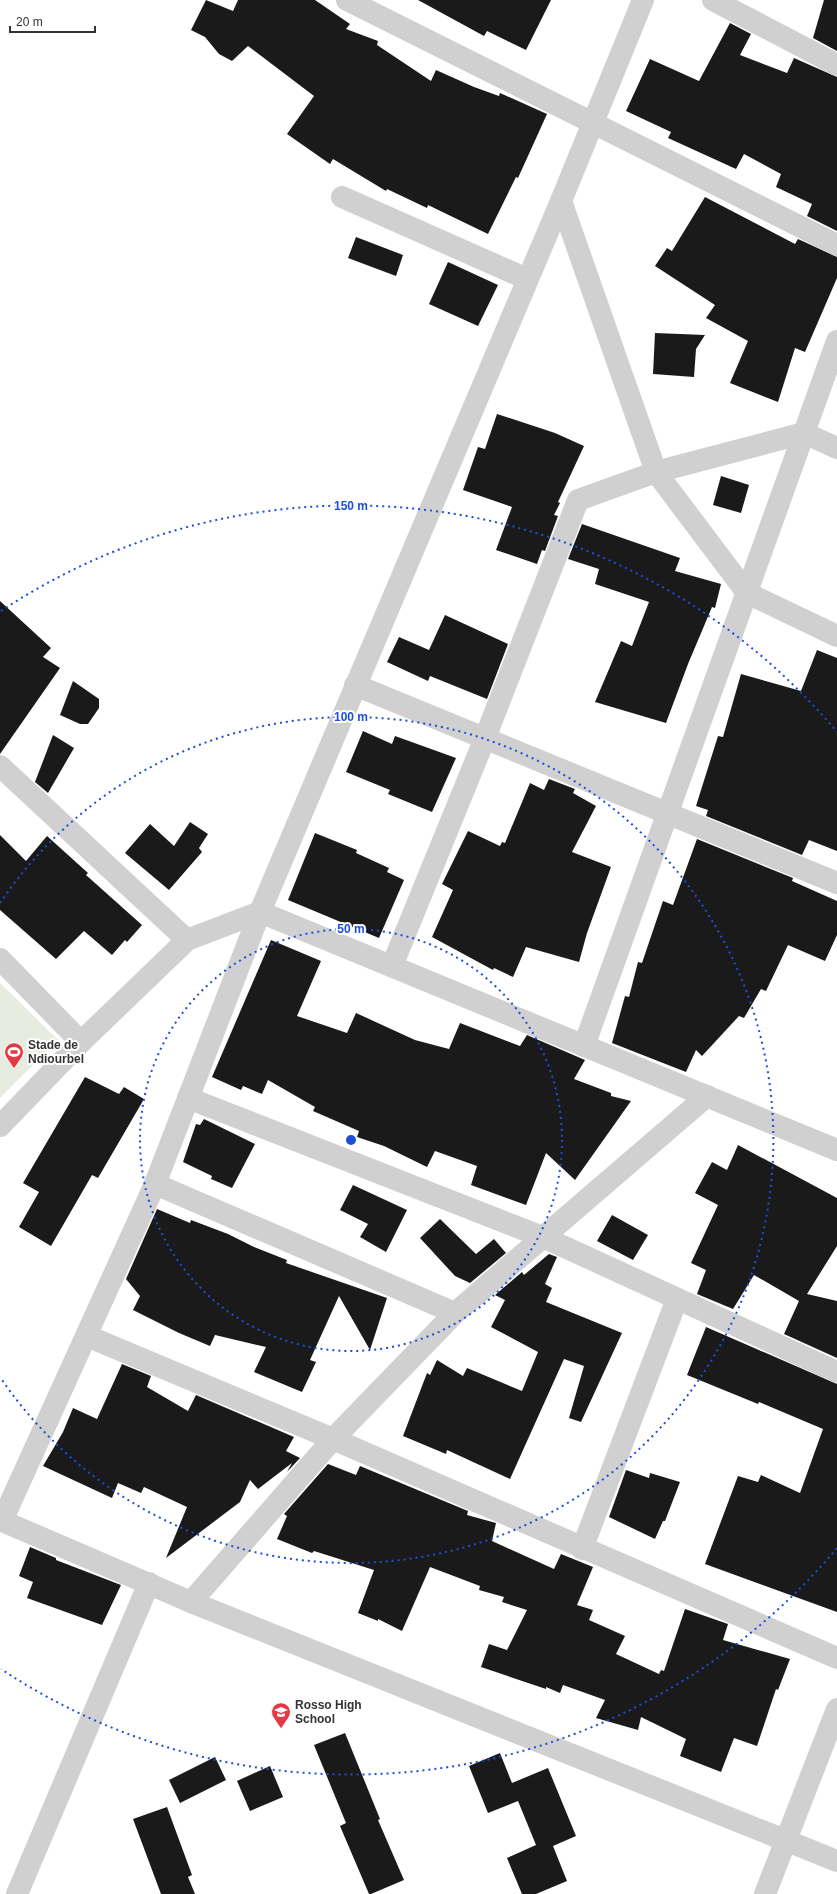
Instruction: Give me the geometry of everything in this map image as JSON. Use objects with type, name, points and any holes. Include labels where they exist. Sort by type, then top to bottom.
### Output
[{"type":"street","points":[[347,0],[837,245]]},
{"type":"street","points":[[643,0],[561,201],[260,912],[155,1184],[87,1336],[1,1520],[191,1602],[837,1861]]},
{"type":"street","points":[[713,0],[837,65]]},
{"type":"street","points":[[342,197],[527,279]]},
{"type":"street","points":[[561,201],[656,472],[747,593],[837,636]]},
{"type":"street","points":[[584,1046],[837,341]]},
{"type":"street","points":[[392,966],[485,738],[578,500],[656,472],[804,433],[837,448]]},
{"type":"street","points":[[355,685],[837,883]]},
{"type":"street","points":[[0,766],[187,940]]},
{"type":"street","points":[[0,1126],[81,1042],[187,940],[260,912],[837,1150]]},
{"type":"street","points":[[0,959],[81,1042]]},
{"type":"street","points":[[191,1602],[333,1439],[456,1313],[707,1096]]},
{"type":"street","points":[[188,1098],[544,1238],[837,1372]]},
{"type":"street","points":[[155,1184],[456,1313]]},
{"type":"street","points":[[582,1549],[677,1299]]},
{"type":"street","points":[[87,1336],[333,1439],[582,1549],[837,1658]]},
{"type":"street","points":[[0,1887],[17,1894],[149,1583]]},
{"type":"street","points":[[765,1894],[787,1842],[837,1709]]},
{"type":"shaded area","name":"Stade de Ndiourbel","points":[[0,983],[58,1040],[0,1098]]},
{"type":"building","points":[[206,0],[233,11],[238,0],[315,0],[350,24],[346,29],[378,41],[377,45],[431,81],[436,70],[474,87],[499,96],[500,93],[547,114],[518,178],[516,177],[488,234],[428,205],[427,208],[387,189],[386,191],[333,159],[330,164],[287,134],[314,96],[248,46],[232,61],[219,54],[205,37],[191,30]]},
{"type":"building","points":[[418,0],[551,0],[526,50],[487,31],[484,36]]},
{"type":"building","points":[[824,0],[837,0],[837,51],[813,38]]},
{"type":"building","points":[[730,23],[751,34],[740,55],[787,73],[794,58],[837,77],[837,231],[807,216],[812,204],[776,187],[781,174],[744,154],[736,169],[668,138],[671,132],[626,111],[650,59],[699,81]]},
{"type":"building","points":[[705,197],[795,244],[798,239],[837,257],[837,278],[805,352],[795,348],[778,402],[730,383],[748,341],[706,318],[715,305],[655,266],[667,248],[672,251]]},
{"type":"building","points":[[356,237],[403,255],[396,276],[348,258]]},
{"type":"building","points":[[448,262],[498,285],[478,326],[429,304]]},
{"type":"building","points":[[655,333],[705,335],[696,349],[694,377],[653,374]]},
{"type":"building","points":[[497,414],[555,433],[584,446],[558,502],[560,503],[554,515],[558,516],[545,551],[542,550],[537,564],[496,550],[512,507],[463,490],[478,447],[485,449]]},
{"type":"building","points":[[721,476],[749,485],[741,513],[713,505]]},
{"type":"building","points":[[582,524],[680,558],[675,571],[721,584],[715,608],[712,607],[688,664],[666,723],[595,702],[621,641],[632,646],[649,602],[595,584],[599,569],[568,559]]},
{"type":"building","points":[[0,601],[51,648],[43,657],[60,668],[0,754]]},
{"type":"building","points":[[445,615],[508,644],[487,699],[430,676],[428,681],[387,662],[399,637],[429,650]]},
{"type":"building","points":[[817,650],[837,658],[837,851],[809,840],[802,855],[706,816],[708,810],[696,806],[718,736],[723,737],[741,674],[801,691]]},
{"type":"building","points":[[73,681],[99,699],[99,708],[88,724],[80,724],[60,715]]},
{"type":"building","points":[[363,731],[392,744],[395,736],[456,758],[432,812],[388,794],[390,790],[346,772]]},
{"type":"building","points":[[53,735],[74,748],[48,793],[35,782]]},
{"type":"building","points":[[549,779],[575,789],[573,793],[596,806],[572,852],[611,867],[587,933],[579,962],[526,947],[513,977],[494,968],[493,970],[432,937],[453,890],[442,884],[468,831],[500,846],[502,842],[505,843],[530,783],[544,790]]},
{"type":"building","points":[[190,822],[208,834],[199,848],[202,852],[169,890],[125,853],[150,824],[174,846]]},
{"type":"building","points":[[315,833],[357,850],[356,853],[389,868],[387,872],[404,880],[379,938],[288,900]]},
{"type":"building","points":[[0,835],[26,861],[47,836],[88,873],[86,875],[142,925],[127,942],[125,940],[112,955],[84,931],[56,959],[0,910]]},
{"type":"building","points":[[697,839],[793,878],[792,881],[837,901],[837,935],[825,961],[788,945],[766,991],[761,989],[744,1018],[739,1016],[702,1056],[696,1050],[686,1072],[612,1043],[625,996],[629,997],[638,962],[642,963],[663,901],[673,905]]},
{"type":"building","points":[[271,940],[321,961],[297,1016],[347,1033],[356,1013],[415,1040],[449,1049],[460,1023],[520,1046],[527,1035],[585,1060],[574,1079],[611,1093],[611,1096],[631,1101],[575,1180],[546,1153],[526,1205],[471,1185],[477,1166],[435,1151],[427,1167],[384,1146],[357,1137],[359,1131],[313,1111],[315,1107],[268,1080],[262,1094],[243,1086],[241,1090],[212,1077]]},
{"type":"building","points":[[85,1077],[119,1094],[124,1087],[144,1099],[98,1178],[92,1175],[51,1246],[19,1227],[39,1192],[23,1183]]},
{"type":"building","points":[[204,1119],[255,1144],[232,1188],[211,1179],[212,1176],[183,1162],[196,1124],[200,1125]]},
{"type":"building","points":[[738,1145],[837,1198],[837,1246],[807,1294],[837,1301],[837,1358],[784,1334],[799,1301],[754,1275],[733,1309],[697,1294],[706,1270],[691,1263],[718,1205],[695,1193],[712,1162],[727,1170]]},
{"type":"building","points":[[353,1185],[407,1210],[386,1252],[360,1237],[368,1224],[340,1210]]},
{"type":"building","points":[[157,1209],[190,1223],[191,1220],[228,1234],[254,1247],[287,1260],[286,1263],[387,1298],[370,1350],[339,1296],[310,1360],[316,1362],[302,1392],[254,1372],[266,1347],[215,1335],[210,1346],[179,1333],[133,1310],[140,1296],[126,1279]]},
{"type":"building","points":[[612,1215],[648,1235],[633,1260],[597,1241]]},
{"type":"building","points":[[440,1219],[476,1254],[494,1239],[506,1253],[470,1283],[455,1276],[420,1238]]},
{"type":"building","points":[[549,1254],[557,1257],[545,1284],[552,1288],[546,1302],[622,1333],[581,1422],[569,1418],[584,1366],[564,1359],[510,1479],[447,1450],[446,1454],[403,1436],[427,1373],[430,1375],[437,1360],[463,1376],[467,1368],[522,1391],[538,1352],[491,1327],[505,1300],[495,1295],[522,1272],[524,1275]]},
{"type":"building","points":[[706,1327],[837,1384],[837,1612],[705,1564],[738,1476],[758,1482],[761,1475],[800,1493],[823,1429],[759,1402],[758,1404],[687,1375]]},
{"type":"building","points":[[122,1364],[151,1376],[147,1387],[188,1411],[196,1395],[294,1437],[286,1451],[300,1458],[287,1472],[292,1463],[258,1489],[250,1480],[240,1502],[166,1558],[187,1507],[144,1487],[141,1493],[118,1483],[112,1498],[43,1466],[63,1432],[73,1408],[97,1419]]},
{"type":"building","points":[[328,1464],[356,1475],[360,1466],[468,1511],[467,1515],[496,1523],[492,1541],[554,1569],[561,1554],[593,1567],[577,1605],[593,1610],[589,1620],[625,1636],[616,1654],[659,1674],[661,1670],[664,1671],[685,1609],[728,1624],[723,1640],[790,1659],[778,1690],[776,1689],[757,1746],[734,1738],[721,1772],[680,1756],[686,1739],[641,1717],[638,1730],[596,1718],[605,1700],[563,1685],[560,1693],[546,1687],[546,1689],[481,1667],[489,1644],[507,1650],[527,1610],[502,1602],[504,1597],[479,1590],[480,1586],[430,1567],[402,1631],[378,1619],[378,1621],[358,1613],[374,1570],[314,1551],[312,1553],[277,1539],[287,1516],[284,1514]]},
{"type":"building","points":[[626,1470],[649,1478],[650,1473],[680,1482],[665,1521],[663,1521],[655,1539],[609,1517]]},
{"type":"building","points":[[30,1547],[56,1558],[56,1560],[121,1585],[102,1625],[27,1598],[33,1582],[19,1576]]},
{"type":"building","points":[[345,1733],[380,1819],[378,1820],[404,1880],[371,1894],[369,1894],[340,1826],[346,1823],[314,1745]]},
{"type":"building","points":[[500,1753],[512,1783],[548,1768],[576,1836],[553,1846],[567,1881],[536,1894],[522,1894],[507,1858],[536,1845],[518,1801],[488,1813],[469,1766]]},
{"type":"building","points":[[215,1757],[226,1780],[180,1803],[169,1780]]},
{"type":"building","points":[[270,1766],[283,1797],[250,1811],[237,1781]]},
{"type":"building","points":[[167,1807],[192,1875],[188,1877],[195,1894],[161,1894],[133,1819]]},
{"type":"place","name":"Stade de Ndiourbel","points":[[14,1069]]},
{"type":"place","name":"Rosso High School","points":[[281,1729]]}]
